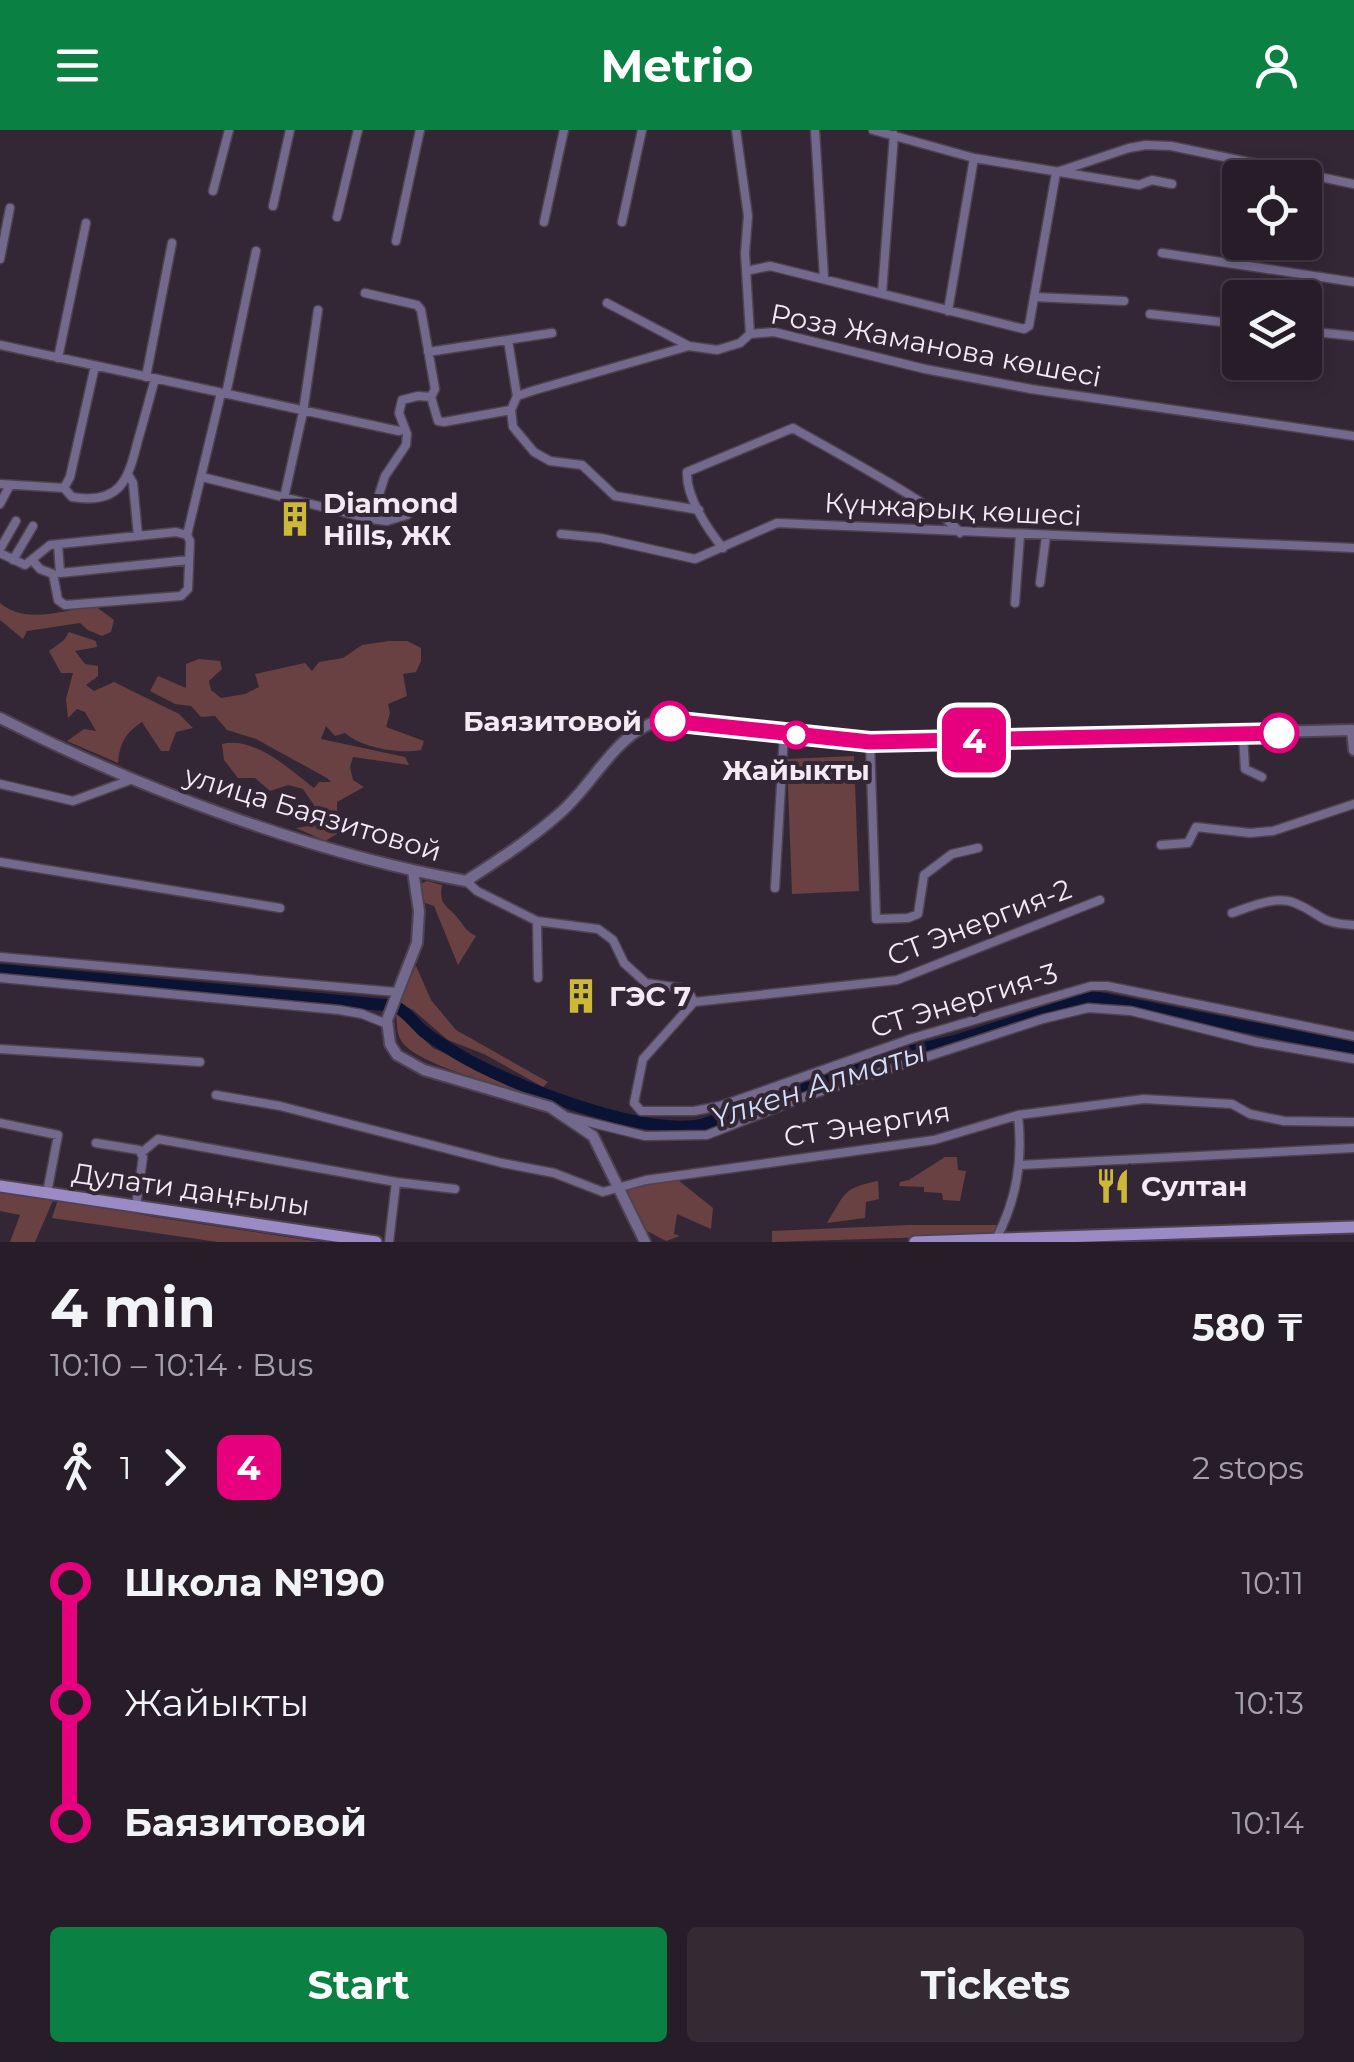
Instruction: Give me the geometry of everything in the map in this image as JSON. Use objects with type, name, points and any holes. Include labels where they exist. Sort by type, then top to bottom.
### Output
[{"type":"main road","name":"Дулати даңғылы","points":[[0,1186],[376,1242]]},
{"type":"main road","points":[[915,1242],[1354,1227]]},
{"type":"street","points":[[212,190],[229,130]]},
{"type":"street","points":[[273,206],[290,130]]},
{"type":"street","points":[[337,217],[358,130]]},
{"type":"street","points":[[396,241],[420,130]]},
{"type":"street","points":[[544,222],[564,130]]},
{"type":"street","points":[[622,222],[642,130]]},
{"type":"street","points":[[736,130],[748,216],[750,334]]},
{"type":"street","points":[[815,130],[824,278]]},
{"type":"street","points":[[873,130],[974,158],[1138,184],[1152,180],[1172,184]]},
{"type":"street","points":[[882,292],[894,135]]},
{"type":"street","points":[[1056,172],[1146,145],[1182,148],[1354,184]]},
{"type":"street","points":[[948,310],[974,158]]},
{"type":"street","points":[[746,271],[770,266],[1024,329],[1029,326],[1056,172]]},
{"type":"street","points":[[0,259],[10,208]]},
{"type":"street","points":[[58,358],[86,223]]},
{"type":"street","points":[[0,504],[5,484],[64,488],[72,498],[98,499],[114,493],[129,476],[172,243]]},
{"type":"street","points":[[34,561],[40,569],[54,574],[58,600],[65,605],[181,596],[188,589],[188,536],[256,250]]},
{"type":"street","points":[[1162,252],[1354,282]]},
{"type":"street","points":[[365,294],[417,305],[421,310],[434,390],[431,397],[438,421],[511,410]]},
{"type":"street","points":[[1034,297],[1124,302]]},
{"type":"street","points":[[607,303],[690,346]]},
{"type":"street","points":[[284,498],[303,412],[318,310]]},
{"type":"street","points":[[1150,314],[1222,322]]},
{"type":"street","points":[[428,352],[552,332]]},
{"type":"street","name":"Роза Жаманова көшесі","points":[[516,396],[690,346],[717,350],[740,344],[750,334],[774,332],[924,370],[1031,390],[1354,436]]},
{"type":"street","points":[[1322,333],[1354,336]]},
{"type":"street","points":[[508,340],[516,396],[511,410],[513,426],[534,452],[550,462],[582,465],[615,496],[699,510]]},
{"type":"street","points":[[0,345],[303,412],[404,429]]},
{"type":"street","points":[[64,488],[70,478],[95,366]]},
{"type":"street","points":[[371,519],[385,476],[406,444],[400,413],[402,400],[431,397]]},
{"type":"street","points":[[723,548],[699,510],[686,482],[687,472],[792,428],[923,504],[960,532]]},
{"type":"street","points":[[129,476],[138,536]]},
{"type":"street","points":[[202,477],[371,519],[387,521],[406,514]]},
{"type":"street","points":[[16,521],[0,551],[24,566],[44,548],[58,545],[176,532],[188,536]]},
{"type":"street","name":"Күнжарық көшесі","points":[[560,534],[602,538],[695,559],[777,524],[1354,548]]},
{"type":"street","points":[[14,560],[32,526]]},
{"type":"street","points":[[1015,603],[1020,535]]},
{"type":"street","points":[[1040,584],[1046,536]]},
{"type":"street","points":[[58,545],[60,573],[189,560]]},
{"type":"street","name":"улица Баязитовой","points":[[0,718],[133,780],[246,820],[414,872],[466,881],[562,812],[630,734],[660,720],[784,734]]},
{"type":"street","points":[[776,888],[784,734],[870,742],[1353,730],[1354,750]]},
{"type":"street","points":[[1243,734],[1245,769],[1262,777]]},
{"type":"street","points":[[870,742],[876,919],[918,914],[924,875],[952,854],[978,848]]},
{"type":"street","points":[[0,784],[73,801],[133,780]]},
{"type":"street","points":[[1161,845],[1188,843],[1196,826],[1250,833],[1273,830],[1354,804]]},
{"type":"street","points":[[0,862],[280,908]]},
{"type":"street","points":[[414,872],[420,911],[417,943],[388,1018],[390,1044],[397,1055],[424,1070],[495,1087],[550,1107],[593,1136],[645,1242]]},
{"type":"street","points":[[466,881],[537,921],[598,929],[612,940],[635,976],[656,986],[687,988],[694,1002]]},
{"type":"street","name":"СТ Энергия-2","points":[[694,1002],[897,980],[1100,900]]},
{"type":"street","points":[[1232,913],[1266,901],[1292,901],[1327,924],[1354,926]]},
{"type":"street","points":[[537,921],[538,978]]},
{"type":"street","points":[[0,957],[394,996]]},
{"type":"street","points":[[0,978],[388,1018]]},
{"type":"street","name":"СТ Энергия-3","points":[[694,1002],[643,1059],[636,1109],[694,1111],[720,1106],[913,1038],[1091,986],[1354,1036]]},
{"type":"street","points":[[568,1117],[644,1136],[706,1136],[808,1096],[1088,1008],[1131,1012],[1256,1042],[1354,1059]]},
{"type":"street","points":[[0,1049],[200,1062]]},
{"type":"street","name":"СТ Энергия","points":[[216,1095],[280,1106],[554,1174],[604,1192],[620,1186],[934,1140],[1018,1115],[1144,1099],[1232,1104],[1250,1114],[1284,1121],[1354,1122]]},
{"type":"street","points":[[996,1239],[1009,1215],[1020,1165],[1018,1115]]},
{"type":"street","points":[[0,1124],[58,1135],[46,1193]]},
{"type":"street","points":[[96,1143],[141,1153],[158,1140],[455,1189]]},
{"type":"street","points":[[1020,1165],[1354,1148]]},
{"type":"street","points":[[136,1206],[141,1153]]},
{"type":"street","points":[[389,1242],[396,1182]]},
{"type":"shaded area","points":[[0,603],[10,610],[33,615],[95,606],[114,620],[111,632],[102,636],[80,623],[27,631],[23,639],[0,620]]},
{"type":"shaded area","points":[[69,632],[96,641],[97,647],[75,651],[85,664],[98,666],[98,676],[86,685],[94,691],[114,682],[179,714],[193,728],[176,732],[169,751],[161,751],[142,722],[124,739],[118,763],[67,741],[84,729],[96,731],[85,712],[77,709],[68,718],[66,699],[73,673],[61,673],[49,651]]},
{"type":"shaded area","points":[[407,641],[421,648],[421,661],[416,672],[403,674],[407,696],[388,704],[386,727],[424,741],[421,750],[392,750],[361,743],[345,733],[335,736],[326,726],[321,739],[405,757],[409,765],[353,757],[353,780],[364,787],[337,802],[337,834],[325,841],[296,828],[316,825],[314,805],[303,789],[288,785],[270,791],[255,778],[238,778],[224,760],[222,744],[247,745],[259,750],[314,788],[319,782],[331,782],[327,778],[256,739],[227,730],[215,716],[201,717],[191,706],[175,704],[150,691],[158,676],[186,688],[186,664],[199,659],[220,661],[222,669],[209,681],[211,690],[221,698],[245,694],[259,687],[255,674],[305,663],[312,671],[319,662],[343,658],[362,645]]},
{"type":"shaded area","points":[[854,756],[859,891],[792,894],[787,759]]},
{"type":"shaded area","points":[[427,881],[442,885],[443,903],[476,936],[458,965],[434,906],[425,903],[418,885]]},
{"type":"shaded area","points":[[416,966],[431,1000],[456,1030],[548,1082],[543,1087],[484,1054],[448,1040],[399,1003]]},
{"type":"shaded area","points":[[396,1012],[433,1048],[549,1100],[448,1069],[412,1051],[400,1039]]},
{"type":"shaded area","points":[[945,1157],[957,1157],[958,1170],[966,1171],[960,1201],[943,1200],[942,1193],[924,1192],[924,1187],[899,1186],[900,1182]]},
{"type":"shaded area","points":[[678,1180],[713,1208],[711,1229],[677,1214],[674,1234],[680,1236],[666,1241],[647,1231],[625,1188]]},
{"type":"shaded area","points":[[878,1181],[879,1199],[866,1202],[865,1218],[827,1223],[846,1194],[857,1186]]},
{"type":"shaded area","points":[[0,1191],[54,1198],[35,1242],[10,1242],[20,1215],[0,1211]]},
{"type":"shaded area","points":[[58,1199],[321,1242],[218,1242],[52,1218]]},
{"type":"shaded area","points":[[998,1225],[993,1235],[772,1242],[772,1231]]},
{"type":"waterway","name":"Үлкен Алматы","points":[[0,970],[395,1006],[439,1042],[508,1079],[578,1106],[648,1124],[679,1127],[705,1124],[912,1051],[1093,997],[1354,1048]]},
{"type":"bus line","name":"4","points":[[670,721],[870,742],[1279,733]]},
{"type":"place","name":"Diamond Hills, ЖК","points":[[295,519]]},
{"type":"place","name":"Баязитовой","points":[[670,721]]},
{"type":"place","name":"Жайыкты","points":[[796,735]]},
{"type":"place","name":"ГЭС 7","points":[[581,996]]},
{"type":"place","name":"Султан","points":[[1113,1186]]}]
